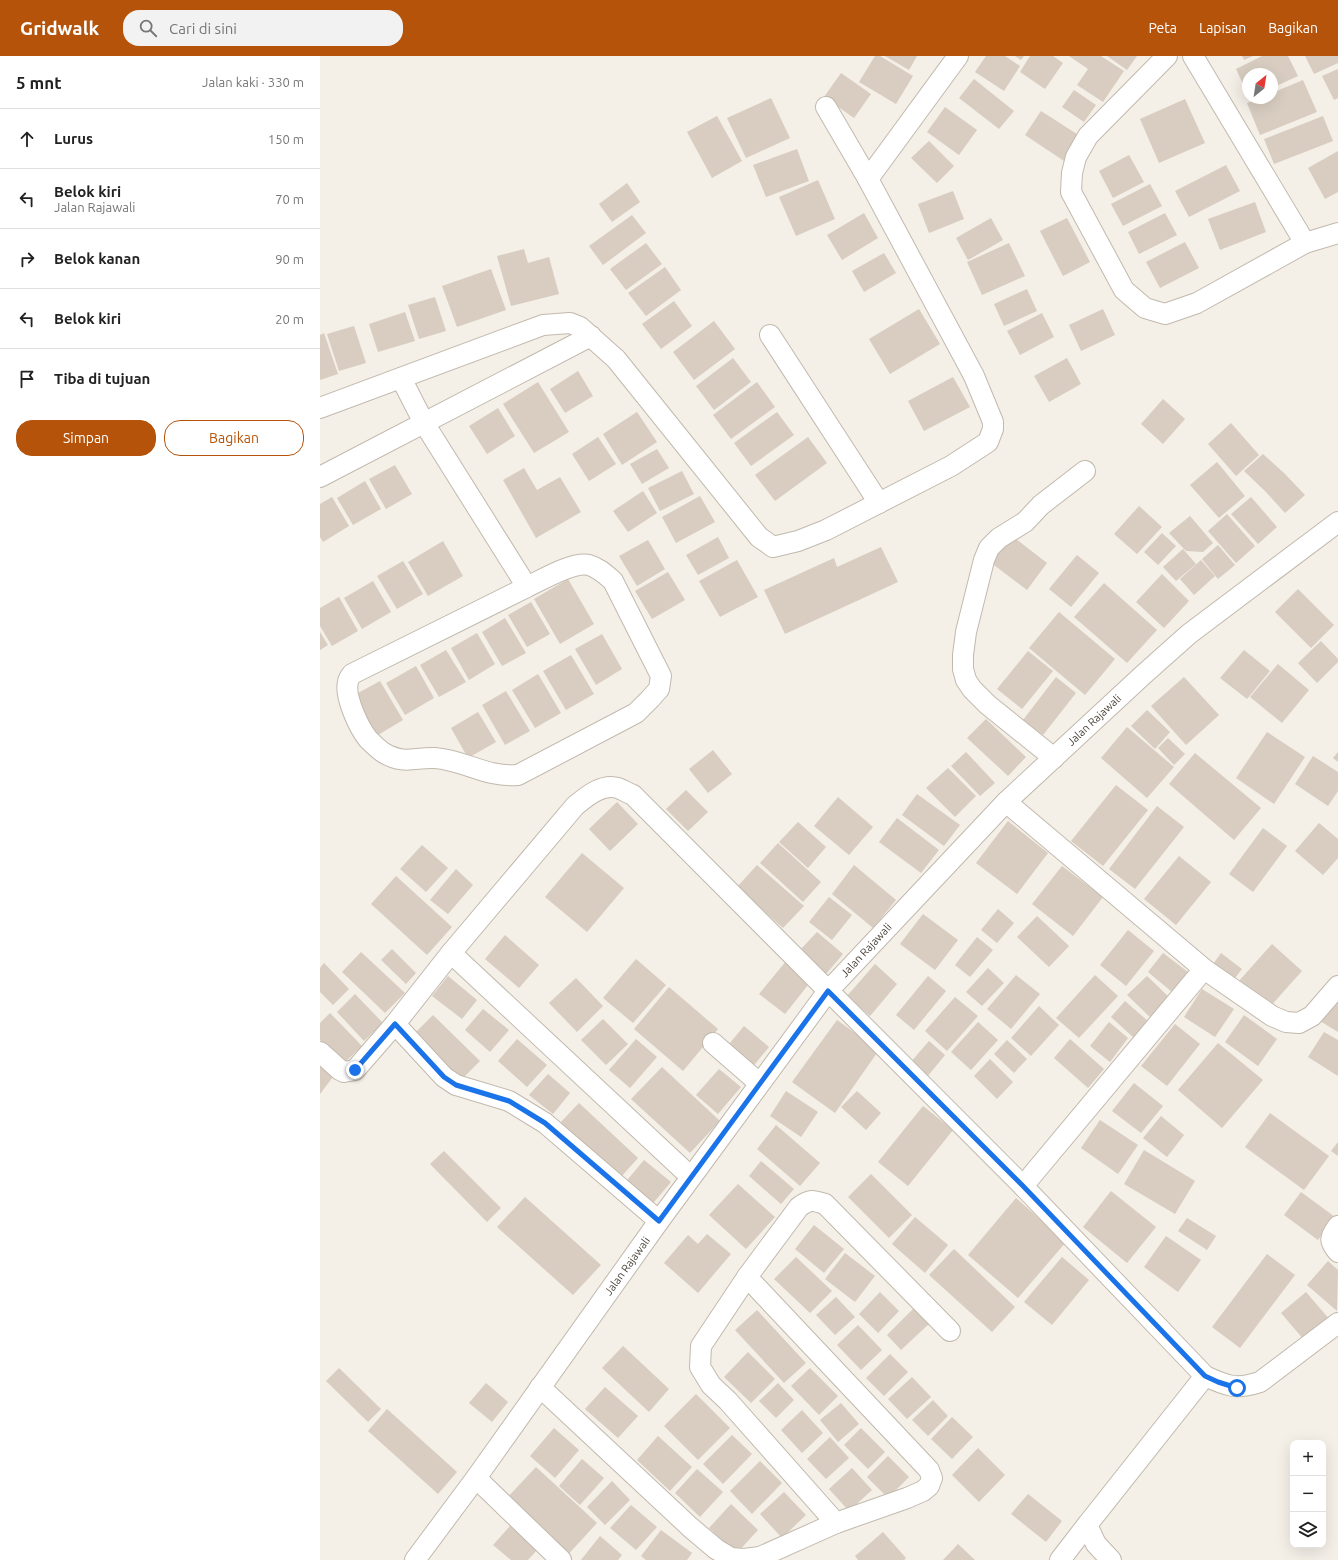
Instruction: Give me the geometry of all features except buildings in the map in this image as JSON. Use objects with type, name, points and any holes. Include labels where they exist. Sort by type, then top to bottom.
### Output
[{"type":"street","points":[[868,179],[958,56]]},
{"type":"street","points":[[1167,56],[1088,136],[1076,157],[1072,173],[1071,192],[1124,290],[1145,308],[1165,314],[1197,303],[1305,243],[1338,233]]},
{"type":"street","points":[[1193,56],[1305,243]]},
{"type":"street","points":[[320,408],[542,325],[570,323],[580,327],[616,359],[749,525],[766,543],[773,547],[798,541],[826,530],[951,466],[988,442],[993,430],[993,422],[974,376],[868,179],[826,107]]},
{"type":"street","points":[[770,335],[880,502]]},
{"type":"street","points":[[320,477],[591,336]]},
{"type":"street","points":[[401,378],[424,423],[527,587]]},
{"type":"street","points":[[1054,758],[988,705],[972,689],[966,680],[963,669],[963,655],[966,632],[984,560],[989,548],[999,538],[1025,522],[1041,505],[1084,471]]},
{"type":"street","name":"Jalan Rajawali","points":[[415,1560],[476,1478],[759,1083],[828,991],[1006,802],[1143,675],[1189,634],[1338,522]]},
{"type":"street","points":[[587,564],[600,569],[613,581],[661,676],[659,689],[636,713],[518,775],[508,776],[489,773],[448,760],[435,758],[411,760],[398,759],[383,752],[368,739],[352,709],[347,691],[348,682],[352,674],[527,587],[570,567],[587,564]]},
{"type":"street","points":[[320,1052],[340,1070],[344,1072],[355,1070],[395,1024],[450,953],[575,806],[591,793],[607,788],[617,788],[633,795],[1023,1186],[1205,1376],[1237,1388],[1260,1382],[1338,1323]]},
{"type":"street","points":[[1006,802],[1204,969],[1272,1016],[1286,1022],[1299,1023],[1312,1016],[1338,986]]},
{"type":"street","points":[[450,953],[691,1177]]},
{"type":"street","points":[[1023,1186],[1204,969]]},
{"type":"street","points":[[395,1024],[444,1077],[456,1085],[509,1101],[545,1123],[659,1221]]},
{"type":"street","points":[[713,1043],[759,1083]]},
{"type":"street","points":[[836,1523],[728,1401],[711,1384],[700,1367],[701,1346],[747,1277],[799,1207],[807,1201],[814,1200],[825,1204],[950,1331]]},
{"type":"street","points":[[1338,1226],[1333,1233],[1331,1244],[1338,1252]]},
{"type":"street","points":[[540,1387],[690,1527],[731,1558],[744,1560],[760,1557],[836,1523],[907,1498],[923,1491],[929,1486],[932,1478],[929,1470],[747,1277]]},
{"type":"street","points":[[1060,1560],[1205,1376]]},
{"type":"street","points":[[476,1478],[562,1560]]},
{"type":"street","points":[[1087,1525],[1096,1544],[1111,1560]]},
{"type":"route","points":[[355,1070],[395,1024],[444,1077],[463,1088],[509,1101],[545,1123],[659,1221],[828,991],[1023,1186],[1205,1376],[1237,1388]]}]
